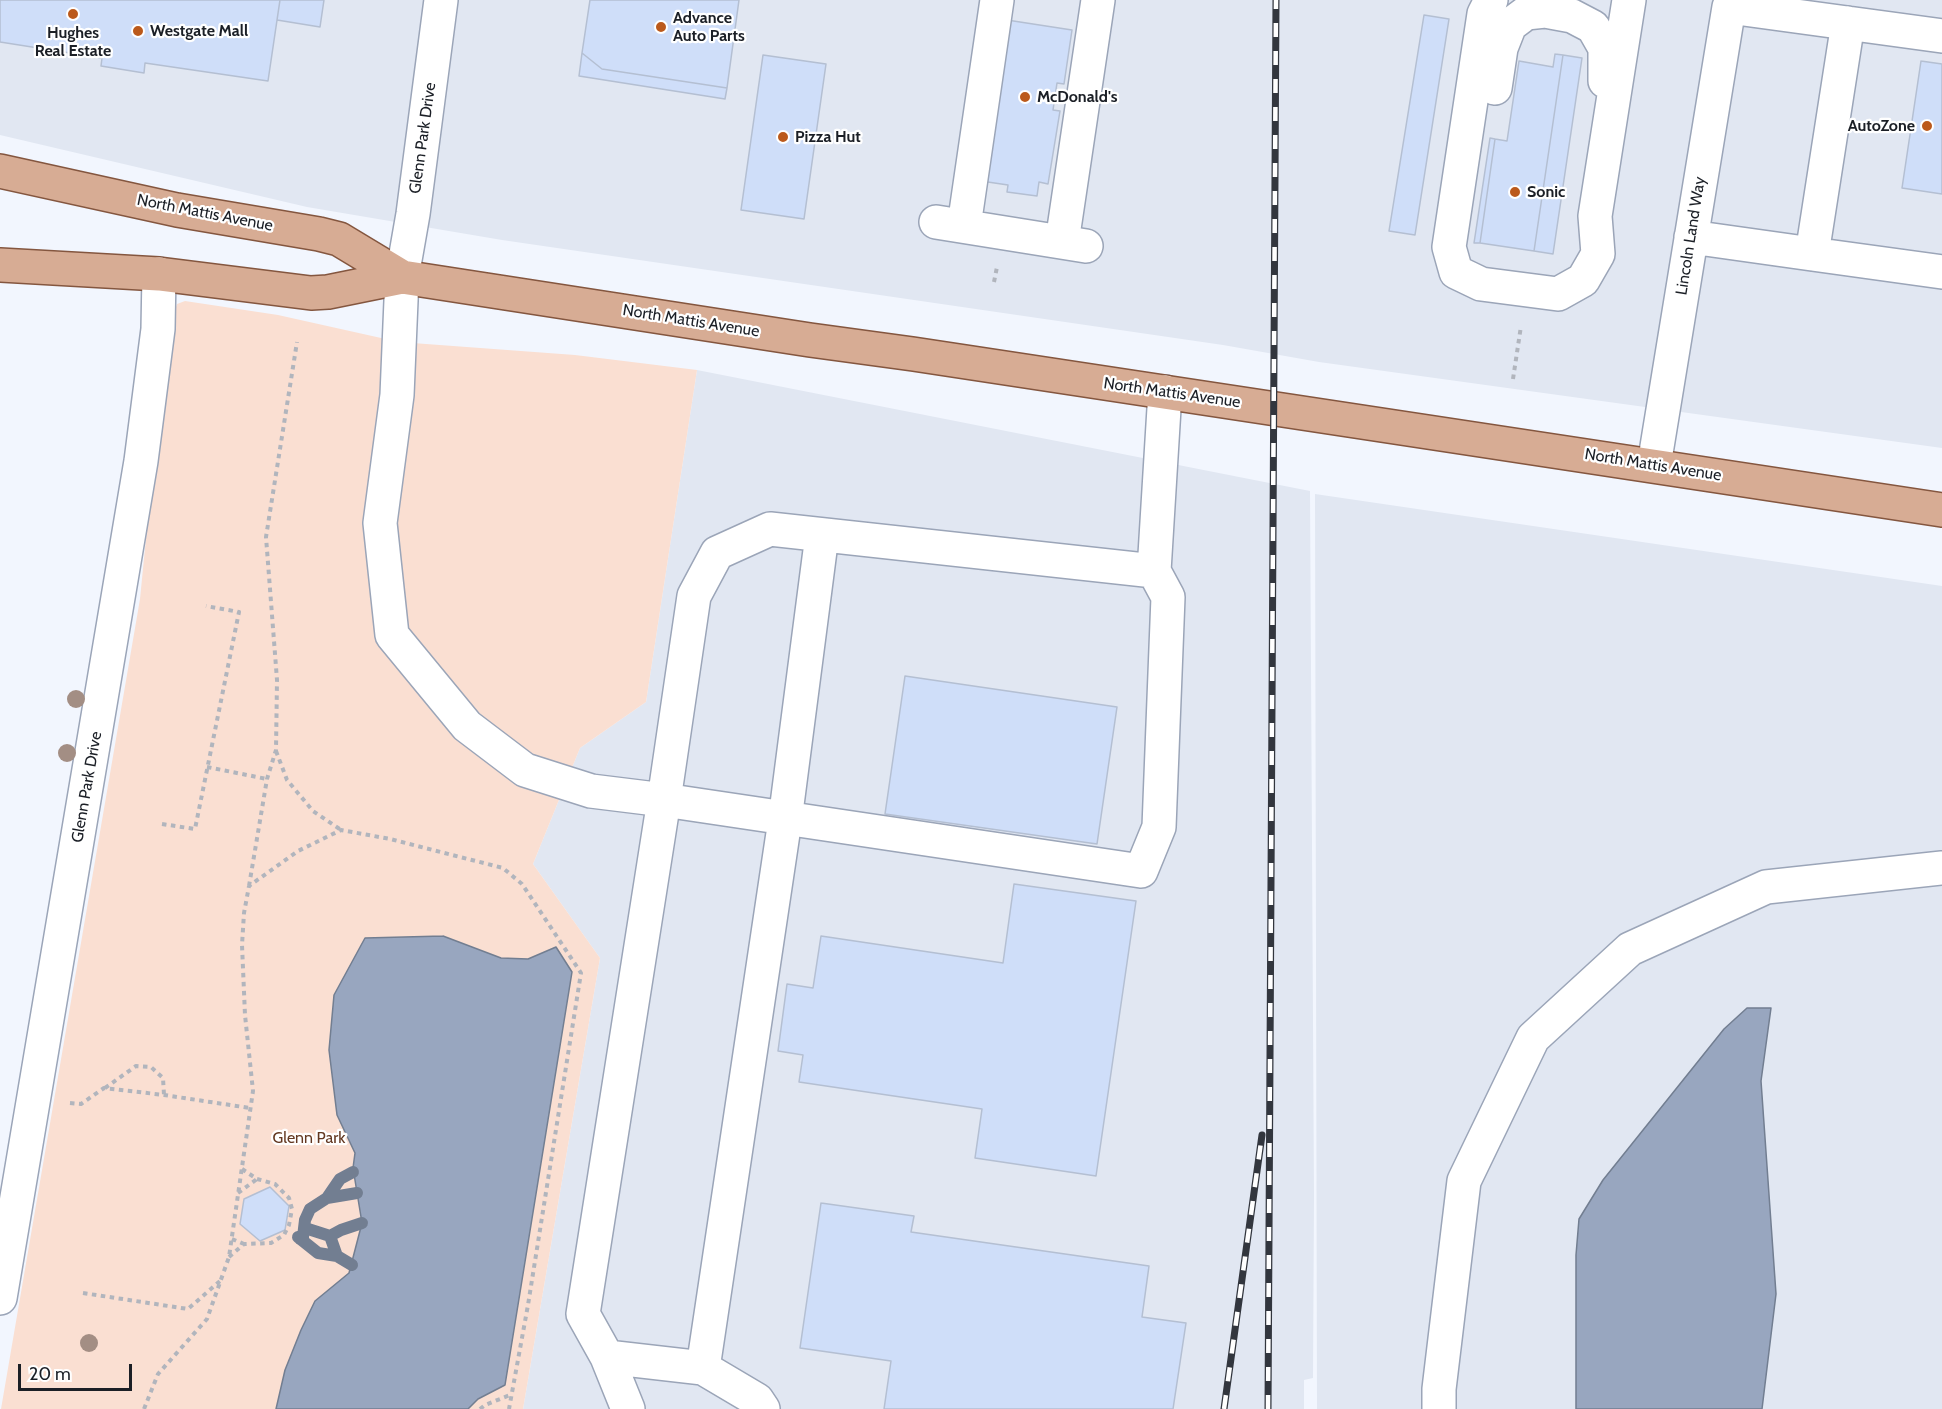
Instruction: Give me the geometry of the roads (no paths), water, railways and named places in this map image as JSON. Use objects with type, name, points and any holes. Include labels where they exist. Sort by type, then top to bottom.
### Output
[{"type":"main road","name":"North Mattis Avenue","points":[[0,171],[177,210],[339,239],[402,277]]},
{"type":"main road","name":"North Mattis Avenue","points":[[0,265],[159,274],[311,293],[328,292],[402,277],[1942,510]]},
{"type":"street","name":"Glenn Park Drive","points":[[441,0],[413,214],[402,277],[397,395],[380,523],[392,635],[467,726],[525,770],[591,791],[1141,871],[1159,827],[1168,597],[1154,572]]},
{"type":"street","points":[[997,0],[950,224],[1074,244],[1098,0]]},
{"type":"street","points":[[1491,0],[1484,14],[1449,247],[1456,272],[1481,284],[1558,294],[1583,280],[1598,254],[1594,216],[1629,0]]},
{"type":"street","name":"Lincoln Land Way","points":[[1654,465],[1729,7],[1848,23]]},
{"type":"street","points":[[1451,230],[1480,189],[1501,48],[1510,25],[1526,13],[1545,11],[1572,16],[1593,27],[1605,48],[1606,146]]},
{"type":"street","points":[[1812,254],[1848,23],[1942,36]]},
{"type":"street","points":[[1692,237],[1942,272]]},
{"type":"street","name":"Glenn Park Drive","points":[[0,1298],[10,1178],[141,461],[158,329],[159,274]]},
{"type":"street","points":[[628,1409],[607,1357],[583,1314],[694,596],[717,553],[770,529],[1154,572],[1165,392]]},
{"type":"street","points":[[703,1368],[785,820],[822,535]]},
{"type":"street","points":[[1439,1409],[1439,1389],[1464,1181],[1533,1038],[1629,949],[1766,887],[1942,868]]},
{"type":"street","points":[[607,1357],[703,1368],[757,1400],[763,1409]]},
{"type":"water","points":[[443,936],[501,958],[528,959],[556,947],[572,972],[505,1385],[478,1399],[468,1409],[276,1409],[285,1370],[301,1330],[315,1301],[349,1273],[362,1223],[353,1168],[355,1153],[337,1115],[329,1050],[334,995],[365,938]]},
{"type":"water","points":[[1747,1008],[1771,1008],[1761,1081],[1776,1294],[1762,1409],[1576,1409],[1576,1255],[1579,1219],[1603,1180],[1724,1029]]},
{"type":"waterway","points":[[327,1198],[340,1179],[353,1172]]},
{"type":"waterway","points":[[300,1239],[303,1237],[305,1220],[310,1209],[327,1198],[357,1193]]},
{"type":"waterway","points":[[330,1236],[362,1223]]},
{"type":"waterway","points":[[305,1228],[330,1236],[337,1256],[352,1265]]},
{"type":"waterway","points":[[298,1237],[318,1253],[337,1256]]},
{"type":"railway","points":[[1268,1409],[1276,0]]},
{"type":"railway","points":[[1224,1409],[1262,1135]]},
{"type":"place","name":"Hughes Real Estate","points":[[73,14]]},
{"type":"place","name":"Advance Auto Parts","points":[[661,27]]},
{"type":"place","name":"Westgate Mall","points":[[138,31]]},
{"type":"place","name":"McDonald's","points":[[1025,97]]},
{"type":"place","name":"AutoZone","points":[[1927,126]]},
{"type":"place","name":"Pizza Hut","points":[[783,137]]},
{"type":"place","name":"Sonic","points":[[1515,192]]},
{"type":"park label","name":"Glenn Park","points":[[309,1138]]}]
